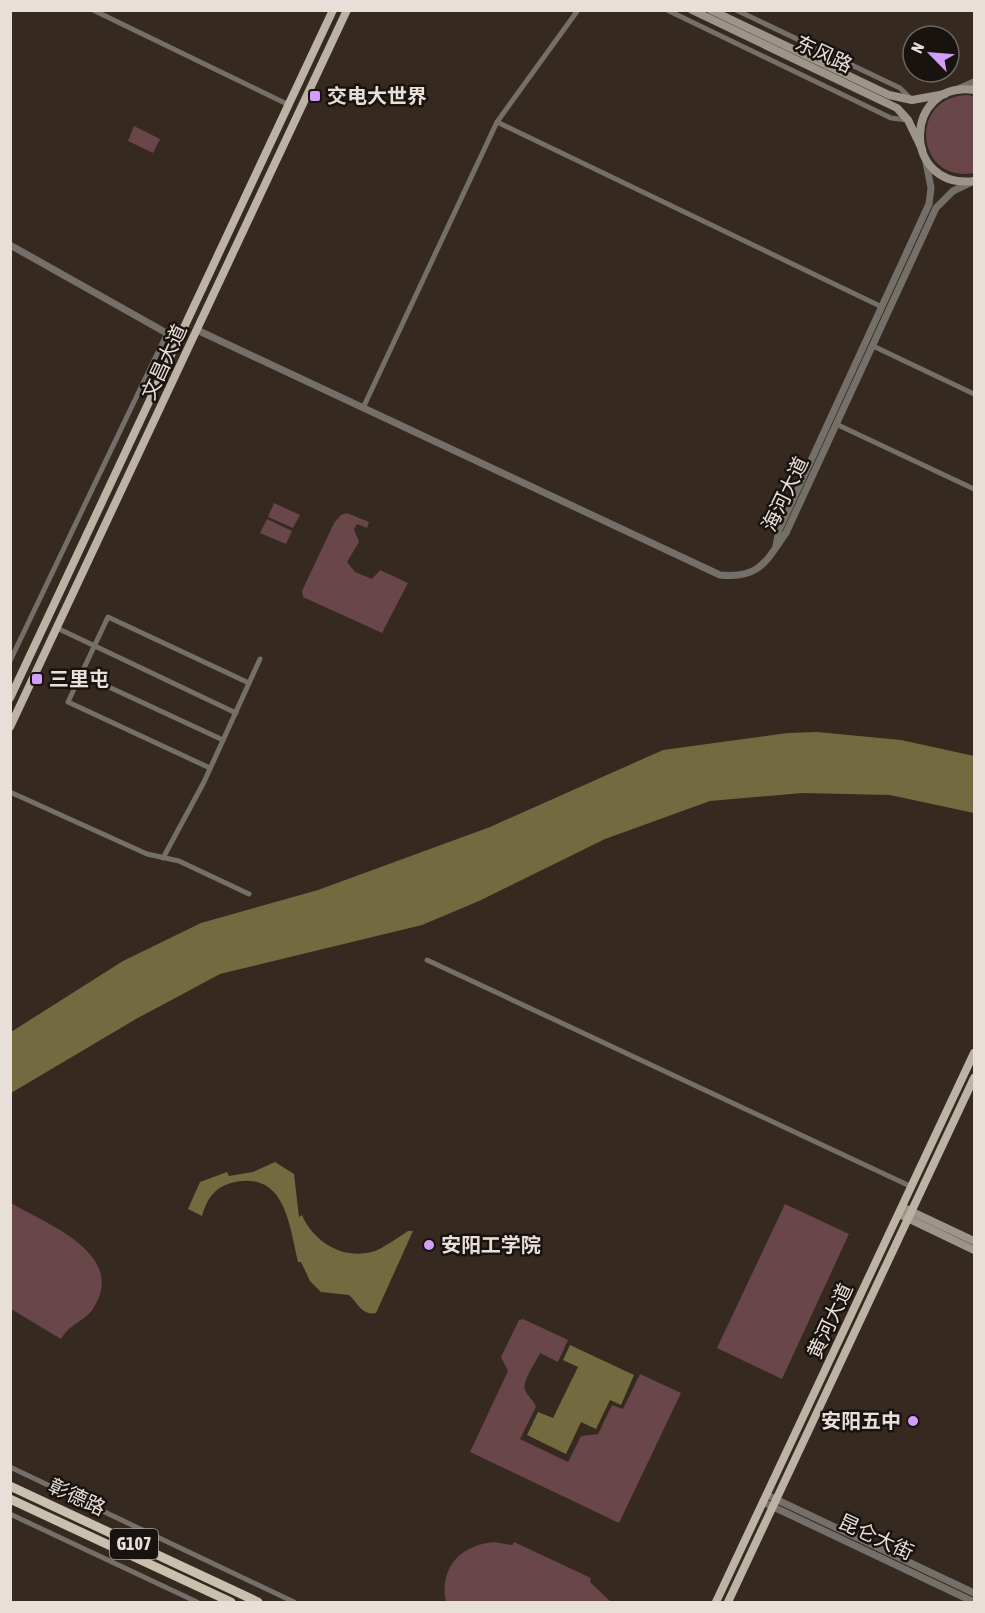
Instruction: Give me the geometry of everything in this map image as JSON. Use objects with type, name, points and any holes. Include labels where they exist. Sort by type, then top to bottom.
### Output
[{"type":"highway","name":"彰德路","points":[[10,1486],[258,1602]]},
{"type":"highway","name":"彰德路","points":[[10,1499],[231,1602]]},
{"type":"main road","name":"文昌大道","points":[[10,698],[333,10]]},
{"type":"main road","name":"文昌大道","points":[[10,727],[347,10]]},
{"type":"main road","name":"东风路","points":[[692,10],[885,102],[908,120],[923,153],[933,168],[945,177],[959,181],[974,181]]},
{"type":"main road","name":"东风路","points":[[711,10],[889,95],[912,100],[945,94],[958,89]]},
{"type":"main road","points":[[958,89],[975,90]]},
{"type":"main road","points":[[923,153],[920,135],[922,121],[933,102],[945,94]]},
{"type":"main road","name":"黄河大道","points":[[716,1602],[975,1053]]},
{"type":"main road","name":"黄河大道","points":[[728,1602],[975,1078]]},
{"type":"main road","points":[[900,1211],[975,1241]]},
{"type":"main road","points":[[910,1215],[975,1250]]},
{"type":"street","points":[[93,10],[289,105]]},
{"type":"street","points":[[363,408],[497,122],[578,10]]},
{"type":"street","points":[[667,10],[891,118],[908,120]]},
{"type":"street","points":[[736,10],[900,88],[912,100]]},
{"type":"street","points":[[958,89],[975,82]]},
{"type":"street","points":[[497,122],[882,307]]},
{"type":"street","name":"海河大道","points":[[776,548],[779,530],[929,204],[931,188],[923,153]]},
{"type":"street","name":"海河大道","points":[[776,548],[786,533],[936,208],[953,191],[974,181]]},
{"type":"street","points":[[10,245],[179,340]]},
{"type":"street","points":[[197,330],[720,575],[732,577],[752,572],[769,560],[776,548]]},
{"type":"street","points":[[10,661],[167,333]]},
{"type":"street","points":[[873,346],[975,394]]},
{"type":"street","points":[[836,424],[975,489]]},
{"type":"street","points":[[210,768],[69,702],[81,674],[108,617],[249,683]]},
{"type":"street","points":[[57,628],[236,712]]},
{"type":"street","points":[[163,858],[210,768],[260,659]]},
{"type":"street","points":[[81,674],[223,740]]},
{"type":"street","points":[[10,792],[147,854],[179,861],[249,894]]},
{"type":"street","points":[[427,960],[912,1187]]},
{"type":"street","points":[[10,1467],[294,1602]]},
{"type":"street","name":"昆仑大街","points":[[765,1499],[975,1593]]},
{"type":"street","name":"昆仑大街","points":[[775,1503],[975,1602]]},
{"type":"street","points":[[10,1514],[197,1602]]},
{"type":"shaded area","points":[[974,96],[974,173],[955,173],[940,166],[930,154],[926,139],[928,123],[935,110],[948,99]]},
{"type":"shaded area","points":[[134,126],[160,139],[153,153],[128,141]]},
{"type":"shaded area","points":[[274,503],[300,515],[293,528],[268,517]]},
{"type":"shaded area","points":[[347,513],[369,522],[367,528],[357,524],[354,529],[359,542],[347,562],[355,572],[372,579],[380,570],[408,583],[382,633],[303,597],[302,591],[334,523],[341,515]]},
{"type":"shaded area","points":[[267,519],[292,531],[286,544],[260,533]]},
{"type":"shaded area","points":[[817,732],[901,740],[974,756],[974,813],[890,795],[803,793],[710,801],[605,839],[479,901],[422,925],[220,974],[136,1019],[11,1093],[11,1032],[123,961],[201,923],[318,890],[490,827],[663,750],[788,733]]},
{"type":"shaded area","points":[[275,1162],[294,1174],[299,1217],[302,1215],[314,1234],[332,1247],[353,1254],[375,1251],[408,1231],[413,1231],[376,1313],[364,1311],[349,1295],[321,1292],[310,1281],[301,1262],[298,1262],[287,1217],[281,1203],[274,1192],[263,1184],[249,1181],[225,1185],[212,1195],[202,1216],[188,1209],[200,1182],[227,1172],[229,1176],[253,1172]]},
{"type":"shaded area","points":[[11,1203],[78,1243],[91,1256],[100,1271],[101,1288],[94,1307],[61,1339],[11,1309]]},
{"type":"shaded area","points":[[785,1204],[849,1234],[782,1379],[717,1348]]},
{"type":"shaded area","points":[[523,1319],[568,1340],[558,1362],[540,1353],[530,1372],[525,1390],[536,1407],[520,1439],[568,1462],[581,1436],[598,1434],[612,1405],[623,1409],[640,1374],[681,1393],[619,1523],[470,1452],[508,1371],[501,1357],[519,1320]]},
{"type":"shaded area","points":[[570,1345],[634,1375],[621,1405],[610,1400],[596,1429],[581,1422],[566,1454],[527,1435],[538,1412],[553,1418],[578,1367],[563,1360]]},
{"type":"shaded area","points":[[494,1542],[512,1545],[514,1542],[591,1578],[590,1582],[611,1602],[446,1602],[446,1579],[455,1560],[471,1548]]},
{"type":"place","name":"交电大世界","points":[[315,96]]},
{"type":"place","name":"三里屯","points":[[37,679]]},
{"type":"place","name":"安阳工学院","points":[[429,1245]]},
{"type":"place","name":"安阳五中","points":[[913,1421]]}]
